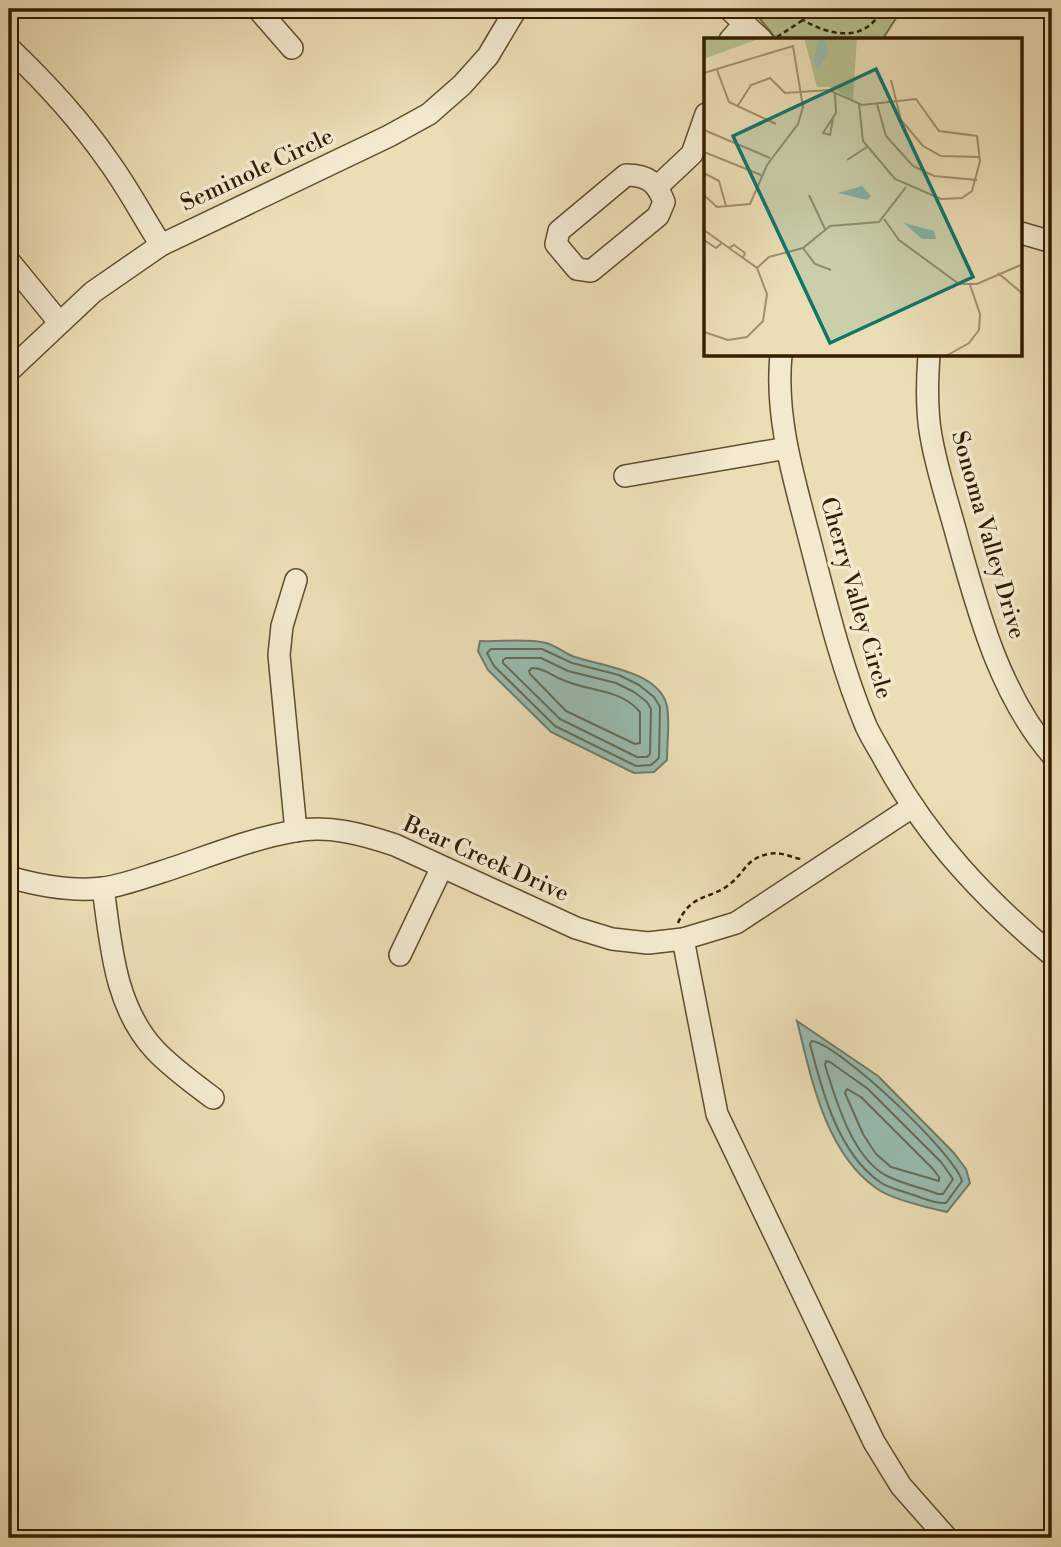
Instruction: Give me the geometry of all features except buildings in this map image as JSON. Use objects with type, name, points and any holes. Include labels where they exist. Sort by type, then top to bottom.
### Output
[{"type":"street","points":[[258,9],[292,48]]},
{"type":"street","name":"Seminole Circle","points":[[9,371],[93,292],[161,245],[389,136],[429,114],[488,57],[516,9]]},
{"type":"street","points":[[729,9],[760,38]]},
{"type":"street","points":[[732,38],[745,23]]},
{"type":"street","points":[[9,48],[83,127],[110,163],[161,245]]},
{"type":"street","points":[[659,186],[692,154],[704,120]]},
{"type":"street","points":[[626,175],[642,175],[659,186],[664,202],[658,216],[591,271],[577,269],[556,244],[559,231],[626,175]]},
{"type":"street","points":[[1023,234],[1052,242]]},
{"type":"street","points":[[9,261],[59,322]]},
{"type":"street","name":"Cherry Valley Circle","points":[[781,357],[780,403],[787,448],[842,660],[867,728],[912,807],[933,836],[975,886],[1012,922],[1052,955]]},
{"type":"street","name":"Sonoma Valley Drive","points":[[929,357],[927,387],[931,436],[977,610],[993,655],[1014,697],[1052,755]]},
{"type":"street","points":[[625,476],[787,448]]},
{"type":"street","points":[[296,580],[282,626],[279,655],[296,831]]},
{"type":"street","name":"Bear Creek Drive","points":[[9,877],[60,889],[103,888],[129,883],[265,838],[296,831],[331,829],[363,834],[394,845],[588,932],[612,939],[648,943],[680,933],[736,923],[912,807]]},
{"type":"street","points":[[400,955],[442,867]]},
{"type":"street","points":[[103,888],[116,978],[132,1017],[154,1049],[213,1098]]},
{"type":"street","points":[[680,933],[717,1114],[874,1442],[901,1486],[947,1538]]},
{"type":"path","points":[[775,38],[803,20],[806,9]]},
{"type":"path","points":[[803,20],[832,33],[855,34],[867,28],[882,9]]},
{"type":"path","points":[[680,933],[682,914],[691,904],[730,884],[746,864],[756,858],[780,853],[797,859],[809,859]]},
{"type":"green space","points":[[752,9],[902,9],[883,38],[775,38]]},
{"type":"water","points":[[522,640],[546,643],[575,657],[641,677],[662,694],[667,706],[667,760],[654,772],[634,773],[551,732],[488,670],[478,651],[480,641]]},
{"type":"water","points":[[797,1021],[878,1076],[953,1152],[966,1169],[970,1183],[947,1212],[882,1192],[859,1173],[844,1155],[823,1112]]}]
